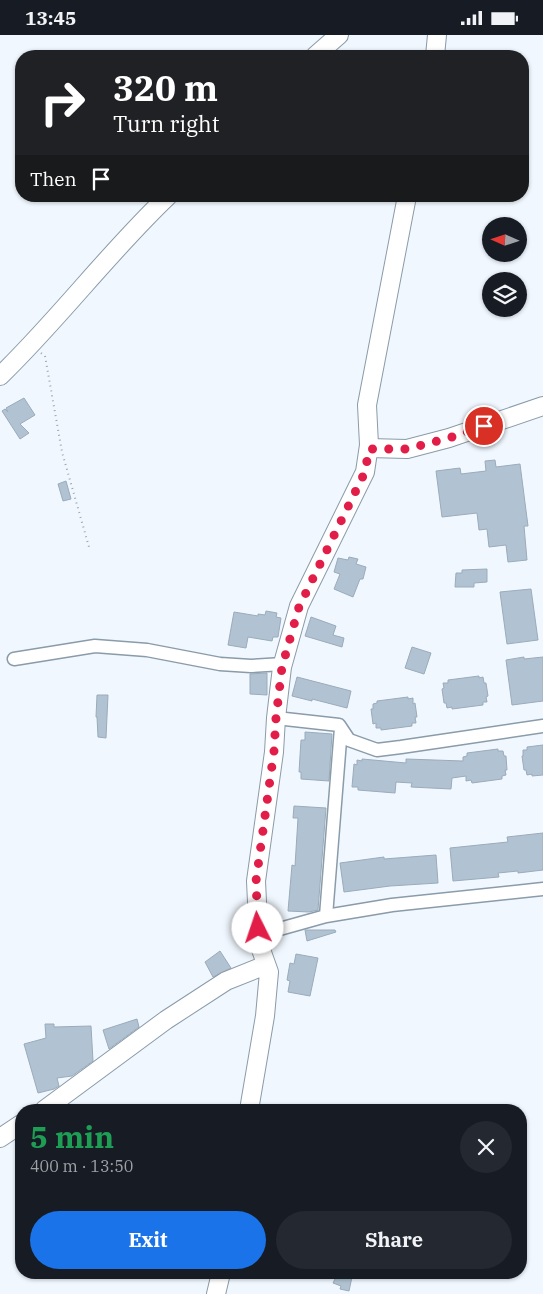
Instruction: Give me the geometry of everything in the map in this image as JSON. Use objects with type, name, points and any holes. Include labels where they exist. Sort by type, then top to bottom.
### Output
[{"type":"street","points":[[322,50],[339,35]]},
{"type":"street","points":[[436,50],[437,35]]},
{"type":"street","points":[[0,375],[32,345],[120,245],[162,202]]},
{"type":"street","points":[[250,1104],[269,972],[260,944],[256,881],[274,751],[283,663],[299,607],[365,472],[369,449],[367,405],[406,202]]},
{"type":"street","points":[[369,449],[407,449],[449,438],[543,406]]},
{"type":"street","points":[[14,659],[95,645],[147,650],[220,664],[251,666],[283,663]]},
{"type":"street","points":[[276,718],[339,725],[349,740],[377,749],[543,726]]},
{"type":"street","points":[[326,916],[341,728]]},
{"type":"street","points":[[276,930],[326,916],[392,905],[543,889]]},
{"type":"street","points":[[52,1104],[189,1005],[226,981],[266,965]]},
{"type":"street","points":[[0,1137],[15,1128]]},
{"type":"street","points":[[216,1294],[220,1279]]},
{"type":"path","points":[[32,345],[45,356],[62,452],[89,547]]},
{"type":"building","points":[[24,398],[35,415],[20,424],[29,433],[20,439],[2,411],[5,409],[8,412],[6,408]]},
{"type":"building","points":[[495,460],[496,467],[520,464],[528,526],[524,526],[527,560],[508,562],[506,545],[489,547],[487,529],[479,530],[477,513],[442,517],[436,471],[460,468],[461,474],[486,471],[485,461]]},
{"type":"building","points":[[66,481],[71,499],[63,501],[58,484]]},
{"type":"building","points":[[349,557],[358,559],[356,564],[366,567],[363,579],[360,579],[353,597],[334,589],[340,574],[334,572],[338,558],[348,560]]},
{"type":"building","points":[[487,569],[487,582],[474,583],[474,587],[455,587],[456,573],[462,573],[462,570]]},
{"type":"building","points":[[531,589],[538,640],[507,644],[500,592]]},
{"type":"building","points":[[266,611],[277,613],[276,617],[281,618],[278,637],[273,637],[272,641],[248,637],[246,648],[228,645],[234,612],[258,616],[258,614],[265,615]]},
{"type":"building","points":[[311,617],[336,626],[333,635],[344,638],[342,647],[305,636]]},
{"type":"building","points":[[412,647],[431,653],[424,674],[405,668]]},
{"type":"building","points":[[524,657],[524,659],[543,657],[543,701],[512,705],[506,660]]},
{"type":"building","points":[[267,673],[267,695],[250,694],[250,674]]},
{"type":"building","points":[[479,676],[479,678],[483,677],[484,683],[486,683],[487,702],[483,702],[483,705],[447,708],[446,703],[444,703],[443,683],[448,683],[448,680]]},
{"type":"building","points":[[297,677],[351,691],[347,708],[292,696]]},
{"type":"building","points":[[97,695],[108,695],[106,738],[98,737],[96,717]]},
{"type":"building","points":[[408,697],[408,699],[413,698],[413,704],[415,703],[416,723],[412,723],[412,726],[381,730],[381,728],[376,728],[376,723],[373,724],[371,709],[373,709],[373,704],[377,703],[377,701]]},
{"type":"building","points":[[305,732],[332,734],[329,781],[301,779],[301,772],[299,772],[301,740],[305,740]]},
{"type":"building","points":[[543,745],[543,775],[527,775],[526,770],[524,770],[523,750],[527,750],[527,747]]},
{"type":"building","points":[[498,749],[498,751],[503,751],[504,756],[506,756],[507,770],[505,770],[506,775],[502,776],[502,779],[472,783],[471,780],[466,781],[466,776],[452,778],[451,789],[411,787],[412,783],[396,782],[395,793],[358,790],[358,787],[352,787],[354,764],[357,765],[357,760],[406,763],[406,759],[463,761],[463,757],[467,756],[467,753]]},
{"type":"building","points":[[294,806],[326,808],[318,910],[309,912],[288,911],[292,865],[295,866],[298,818],[293,818]]},
{"type":"building","points":[[543,833],[543,870],[498,873],[499,877],[453,881],[450,848],[508,842],[507,837]]},
{"type":"building","points":[[436,855],[438,883],[390,886],[344,892],[340,863],[384,857],[384,859]]},
{"type":"building","points":[[305,930],[335,930],[336,932],[307,941]]},
{"type":"building","points":[[220,951],[231,968],[213,977],[205,962]]},
{"type":"building","points":[[296,954],[318,958],[310,996],[288,992],[290,981],[287,980],[290,963],[294,964]]},
{"type":"building","points":[[137,1019],[139,1027],[109,1049],[103,1030]]},
{"type":"building","points":[[45,1024],[54,1024],[54,1027],[91,1026],[93,1061],[72,1076],[57,1078],[59,1086],[54,1089],[38,1093],[24,1044],[46,1038]]},
{"type":"building","points":[[335,1279],[352,1279],[349,1291],[340,1289],[341,1286],[333,1283]]},
{"type":"route","points":[[258,928],[256,881],[274,751],[282,667],[299,607],[365,472],[369,449],[407,449],[484,426]]}]
